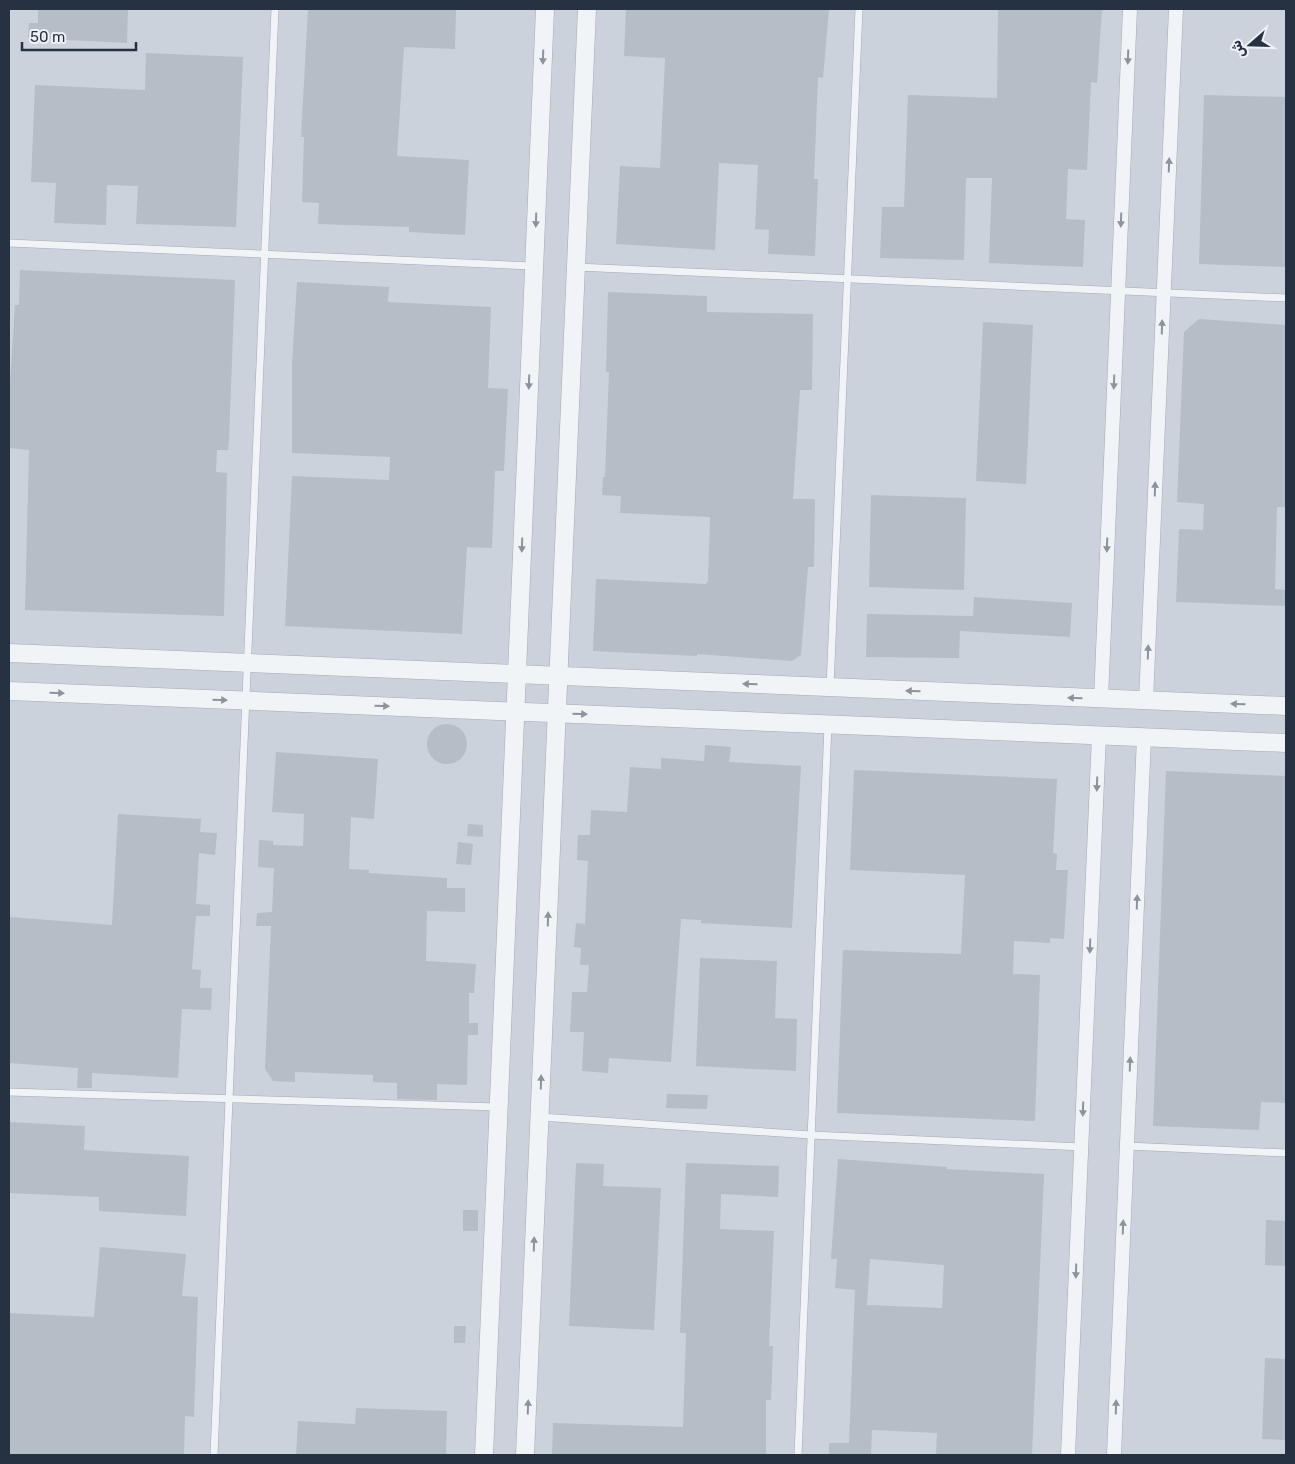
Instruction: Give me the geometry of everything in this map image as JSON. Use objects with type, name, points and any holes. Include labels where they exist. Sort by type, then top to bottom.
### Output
[{"type":"street","points":[[484,1455],[497,1108],[545,9]]},
{"type":"street","points":[[526,1455],[587,9]]},
{"type":"street","points":[[1101,699],[1130,9]]},
{"type":"street","points":[[1146,700],[1176,9]]},
{"type":"street","points":[[9,653],[1286,706]]},
{"type":"street","points":[[9,691],[1286,743]]},
{"type":"street","points":[[1068,1455],[1099,735]]},
{"type":"street","points":[[1114,1455],[1144,737]]},
{"type":"lane","points":[[214,1455],[275,9]]},
{"type":"lane","points":[[830,687],[859,9]]},
{"type":"lane","points":[[9,243],[534,266]]},
{"type":"lane","points":[[576,267],[1286,298]]},
{"type":"lane","points":[[798,1455],[828,724]]},
{"type":"lane","points":[[9,1092],[497,1108]]},
{"type":"lane","points":[[540,1117],[811,1135],[1082,1147]]},
{"type":"lane","points":[[1127,1146],[1286,1153]]},
{"type":"shaded area","points":[[9,9],[1286,9],[1286,1455],[9,1455]]},
{"type":"building","points":[[38,9],[128,9],[127,43],[28,38],[29,23],[38,23]]},
{"type":"building","points":[[308,9],[456,9],[455,49],[404,47],[397,156],[469,160],[465,235],[409,232],[409,227],[318,224],[319,203],[302,202],[304,137],[301,137]]},
{"type":"building","points":[[626,9],[829,9],[823,78],[818,77],[814,179],[818,179],[815,256],[768,254],[769,230],[755,229],[758,165],[719,163],[715,250],[616,244],[620,166],[660,168],[665,58],[624,56]]},
{"type":"building","points":[[998,9],[1102,9],[1097,83],[1091,82],[1087,170],[1068,169],[1066,219],[1085,220],[1083,267],[989,263],[992,178],[966,178],[964,260],[880,258],[882,207],[904,207],[908,95],[997,98]]},
{"type":"building","points":[[146,53],[243,57],[236,227],[136,224],[138,186],[107,185],[106,225],[54,223],[56,183],[31,182],[35,85],[145,90]]},
{"type":"building","points":[[1204,95],[1286,97],[1286,267],[1199,264]]},
{"type":"building","points":[[20,270],[235,280],[229,440],[228,450],[217,450],[216,472],[227,473],[224,616],[25,610],[29,450],[9,448],[9,397],[15,305],[19,305]]},
{"type":"building","points":[[297,282],[389,287],[388,302],[491,307],[488,388],[508,389],[504,471],[495,471],[492,548],[467,547],[462,634],[285,626],[292,476],[389,480],[390,457],[292,453],[292,363]]},
{"type":"building","points":[[608,292],[707,296],[707,312],[813,314],[812,390],[800,390],[793,499],[815,499],[814,567],[808,567],[801,655],[792,661],[697,654],[697,656],[593,651],[596,579],[706,584],[708,581],[710,517],[620,513],[621,496],[602,495],[603,477],[605,477],[609,372],[606,372]]},
{"type":"building","points":[[1199,319],[1286,325],[1286,507],[1277,507],[1275,589],[1286,590],[1286,606],[1176,602],[1179,529],[1203,530],[1204,504],[1177,502],[1184,332]]},
{"type":"building","points":[[983,322],[1033,325],[1026,484],[976,481]]},
{"type":"building","points":[[871,495],[966,498],[964,590],[869,587]]},
{"type":"building","points":[[974,597],[1072,603],[1070,637],[960,631],[959,658],[866,657],[867,614],[973,616]]},
{"type":"building","points":[[451,724],[458,727],[464,733],[467,744],[466,752],[458,761],[451,764],[443,764],[436,761],[428,752],[427,740],[430,733],[439,725]]},
{"type":"building","points":[[705,745],[731,747],[729,762],[801,766],[792,928],[701,923],[701,920],[681,919],[671,1062],[609,1058],[608,1073],[582,1071],[584,1032],[570,1032],[572,992],[587,992],[589,965],[580,965],[581,948],[574,947],[576,923],[585,924],[588,861],[577,860],[578,835],[590,835],[591,810],[627,812],[630,767],[661,769],[661,758],[704,761]]},
{"type":"building","points":[[276,752],[378,759],[374,819],[351,817],[349,869],[369,870],[369,873],[447,878],[447,888],[465,888],[465,912],[427,911],[426,961],[476,964],[474,993],[469,993],[469,1023],[478,1023],[478,1035],[468,1035],[467,1085],[437,1084],[437,1100],[397,1099],[397,1083],[373,1082],[373,1075],[295,1072],[295,1082],[273,1081],[265,1069],[271,926],[256,926],[257,913],[272,912],[274,868],[258,867],[259,840],[273,841],[273,845],[303,846],[304,814],[272,812]]},
{"type":"building","points":[[854,770],[1057,779],[1053,853],[1057,854],[1056,870],[1068,870],[1064,939],[1050,938],[1050,943],[1014,941],[1013,974],[1040,975],[1035,1121],[837,1113],[843,950],[961,954],[965,875],[850,870]]},
{"type":"building","points":[[1166,771],[1286,776],[1286,1103],[1261,1102],[1259,1130],[1153,1126]]},
{"type":"building","points":[[118,814],[201,819],[200,832],[217,833],[215,855],[199,853],[196,904],[210,905],[210,916],[196,916],[192,969],[201,970],[200,988],[212,988],[211,1010],[182,1009],[178,1078],[92,1073],[92,1088],[77,1088],[78,1068],[9,1063],[10,917],[112,925]]},
{"type":"building","points":[[468,824],[483,825],[483,837],[467,836]]},
{"type":"building","points":[[458,842],[473,844],[471,865],[456,864]]},
{"type":"building","points":[[700,958],[777,961],[775,1018],[797,1019],[796,1071],[696,1066]]},
{"type":"building","points":[[667,1094],[708,1095],[707,1109],[666,1108]]},
{"type":"building","points":[[9,1122],[85,1126],[84,1150],[189,1156],[186,1216],[99,1211],[99,1197],[9,1193]]},
{"type":"building","points":[[838,1159],[947,1167],[947,1169],[1044,1174],[1032,1455],[936,1455],[937,1433],[872,1430],[871,1455],[829,1455],[829,1443],[849,1443],[855,1290],[835,1288],[837,1259],[831,1259]],"holes":[[[870,1259],[944,1265],[942,1308],[867,1305]]]},
{"type":"building","points":[[576,1163],[604,1164],[603,1186],[661,1188],[654,1330],[569,1326]]},
{"type":"building","points":[[686,1163],[779,1166],[778,1197],[721,1194],[720,1229],[774,1231],[769,1346],[773,1346],[771,1400],[766,1400],[766,1455],[552,1455],[553,1423],[683,1427],[686,1333],[680,1333]]},
{"type":"building","points":[[463,1210],[478,1210],[478,1231],[463,1231]]},
{"type":"building","points":[[1266,1220],[1286,1221],[1286,1266],[1265,1265]]},
{"type":"building","points":[[100,1247],[186,1254],[182,1296],[198,1297],[194,1417],[185,1416],[184,1455],[9,1455],[9,1313],[94,1317]]},
{"type":"building","points":[[454,1326],[466,1326],[465,1343],[454,1343]]},
{"type":"building","points":[[1265,1358],[1286,1359],[1286,1440],[1262,1439]]},
{"type":"building","points":[[356,1408],[447,1411],[446,1455],[296,1455],[298,1421],[355,1424]]}]
